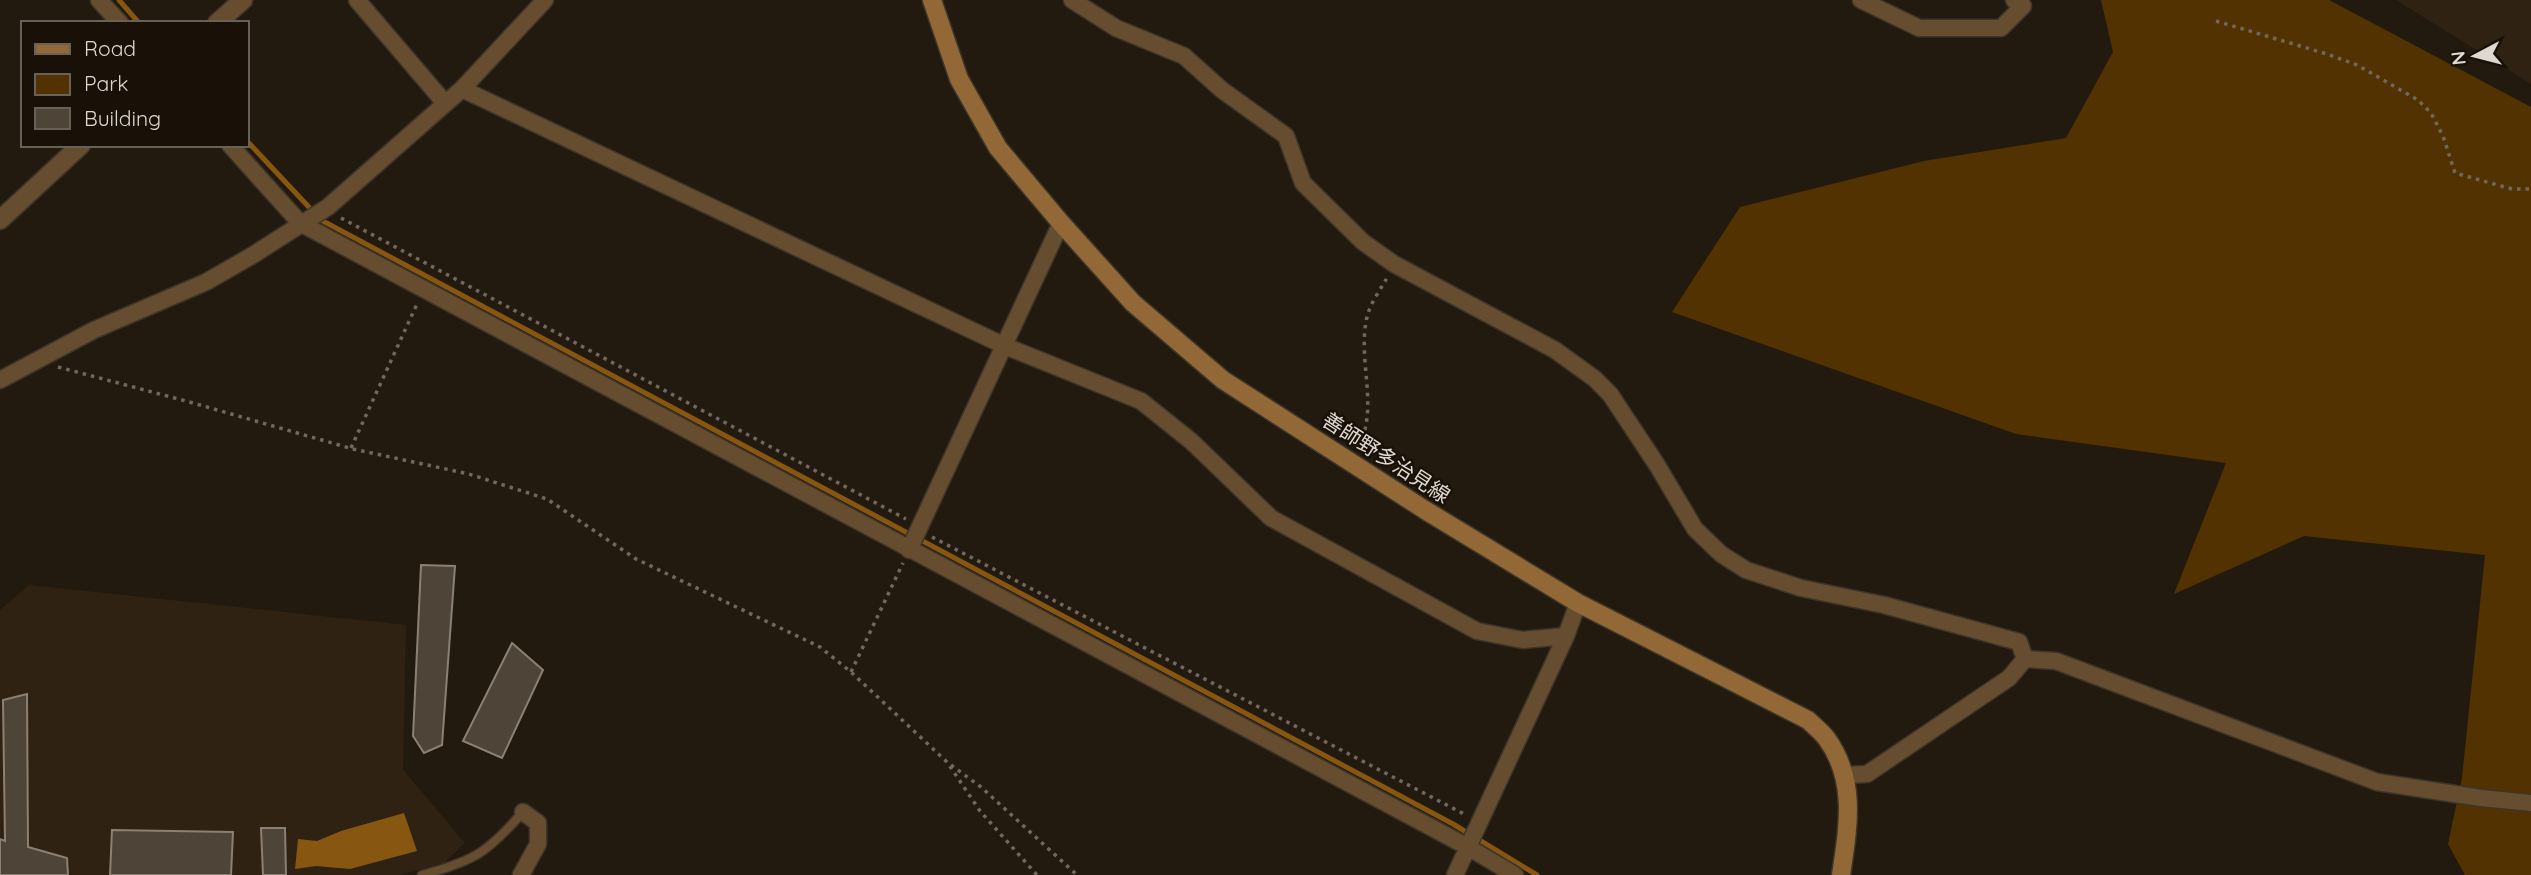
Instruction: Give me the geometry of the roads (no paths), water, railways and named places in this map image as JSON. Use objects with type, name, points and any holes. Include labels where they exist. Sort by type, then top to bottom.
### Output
[{"type":"main road","name":"善師野多治見線","points":[[932,0],[959,79],[998,148],[1133,303],[1223,380],[1424,510],[1578,603],[1808,720],[1827,738],[1845,775],[1850,815],[1841,875]]},
{"type":"street","points":[[99,0],[118,21]]},
{"type":"street","points":[[219,21],[243,0]]},
{"type":"street","points":[[357,0],[445,103]]},
{"type":"street","points":[[0,380],[94,330],[206,282],[328,207],[462,89],[545,0]]},
{"type":"street","points":[[1072,0],[1116,28],[1184,56],[1222,90],[1286,136],[1303,183],[1363,242],[1394,264],[1555,350],[1595,379],[1611,394],[1695,528],[1721,554],[1746,570],[1801,588],[1884,605],[2019,642],[2025,659]]},
{"type":"street","points":[[1861,0],[1919,28],[2001,28],[2024,6],[2014,0]]},
{"type":"street","points":[[462,89],[1005,346],[1141,401],[1191,441],[1271,518],[1477,631],[1523,640],[1566,635]]},
{"type":"street","points":[[0,220],[79,147]]},
{"type":"street","points":[[232,147],[300,223],[1469,847],[1515,875]]},
{"type":"street","points":[[909,550],[1061,223]]},
{"type":"street","points":[[1455,875],[1566,635],[1578,603]]},
{"type":"street","points":[[1845,775],[1867,774],[2009,678],[2025,659]]},
{"type":"street","points":[[2025,659],[2056,661],[2377,782],[2531,803]]},
{"type":"street","points":[[521,875],[538,844],[538,824],[523,812]]},
{"type":"lane","points":[[422,875],[472,859],[497,841],[523,812]]},
{"type":"waterway","points":[[119,0],[137,21]]},
{"type":"waterway","points":[[248,142],[321,220],[1453,824],[1537,875]]}]
